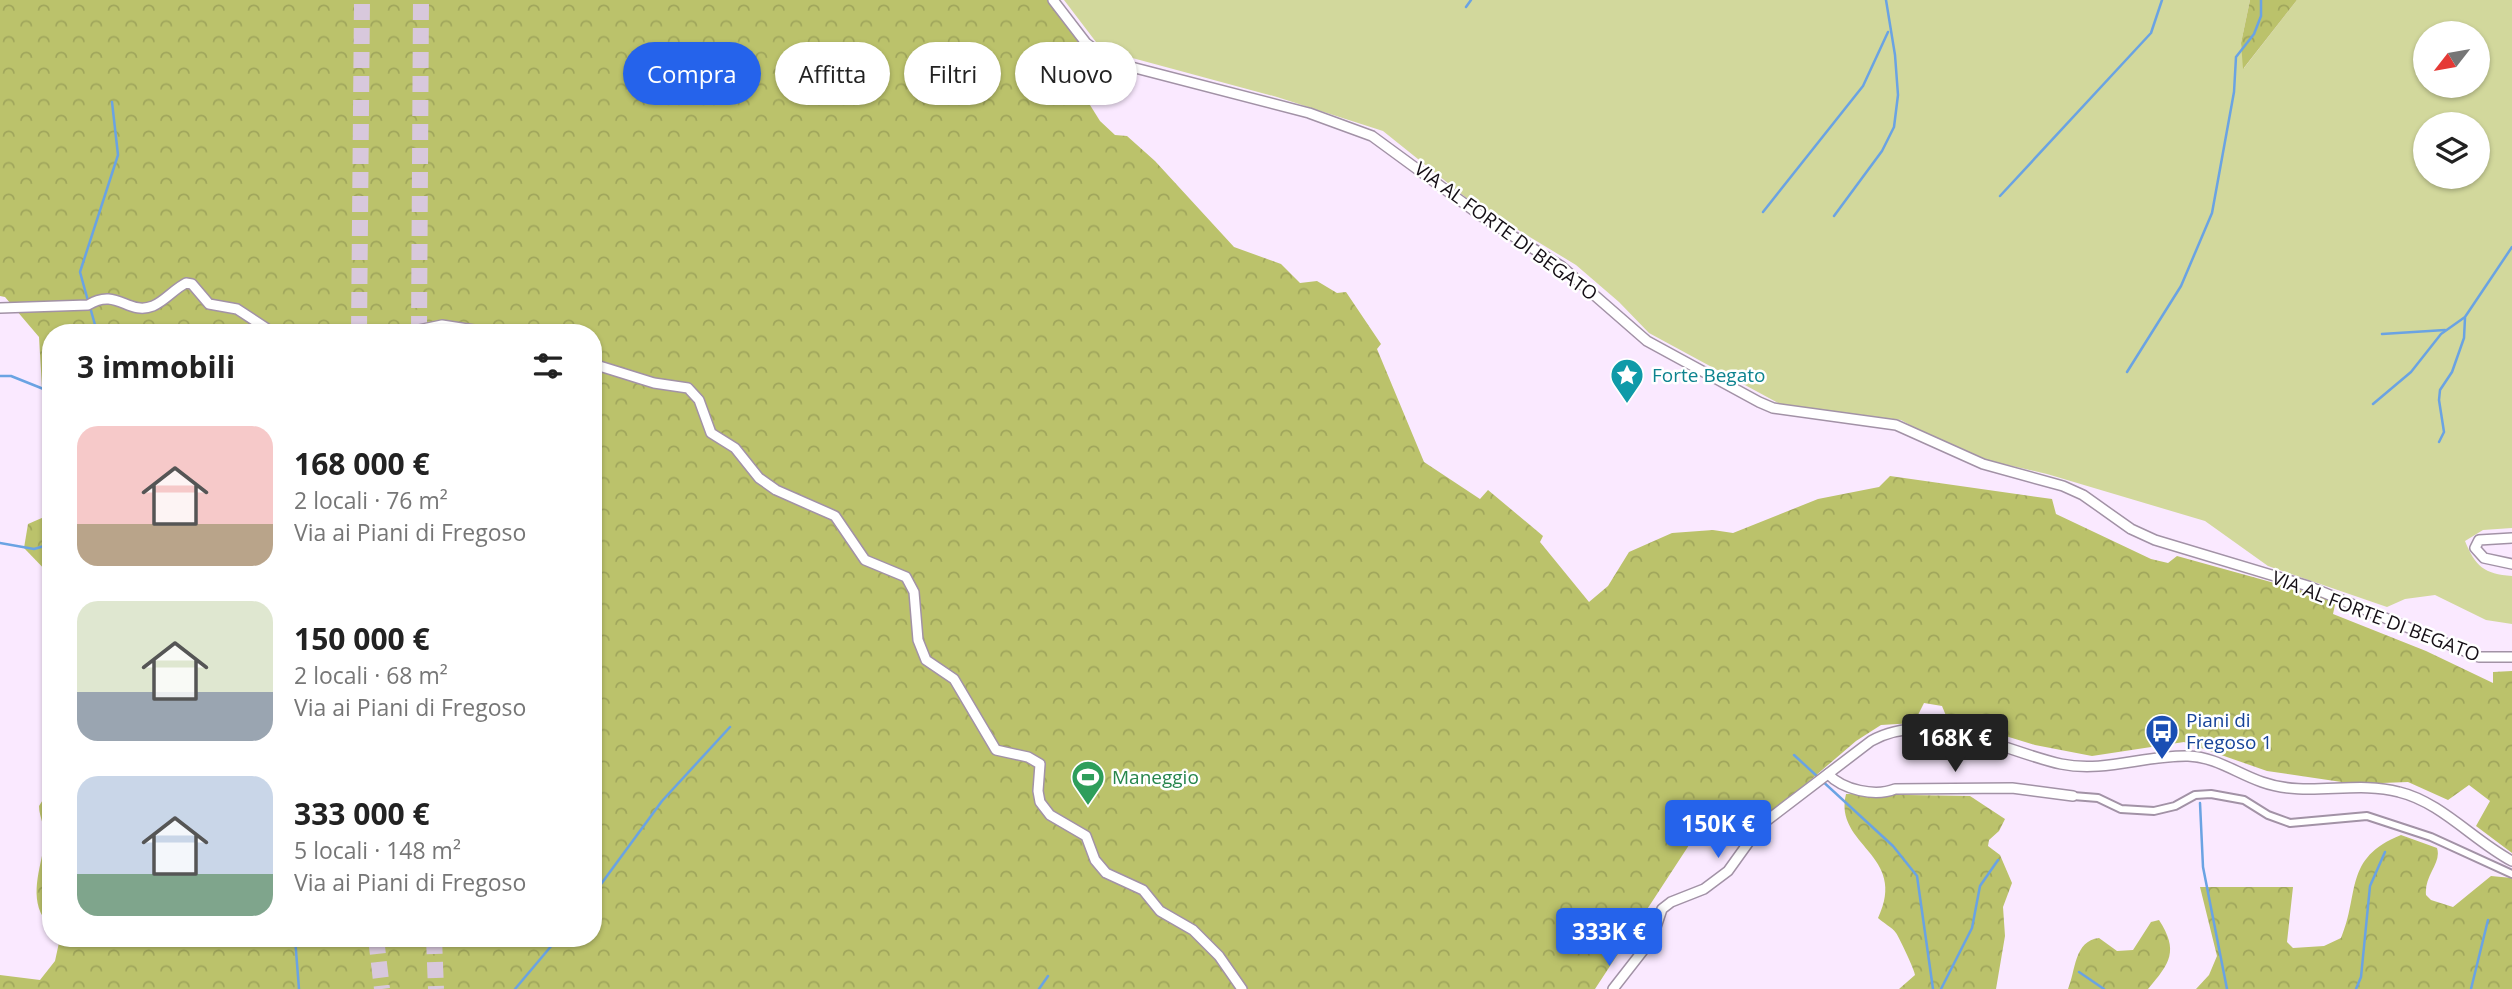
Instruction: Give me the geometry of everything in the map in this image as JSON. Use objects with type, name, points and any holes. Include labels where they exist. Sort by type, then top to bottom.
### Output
[{"type":"street","name":"VIA AL FORTE DI BEGATO","points":[[1053,0],[1086,42]]},
{"type":"street","name":"VIA AL FORTE DI BEGATO","points":[[1137,68],[1309,113],[1372,136],[1475,212],[1561,266],[1647,341],[1773,408],[1896,425],[1983,464],[2063,486],[2082,495],[2131,529],[2155,540],[2308,586],[2479,657],[2512,657]]},
{"type":"street","points":[[0,308],[88,305],[100,297],[113,297],[136,307],[152,306],[186,283],[192,284],[209,304],[237,309],[260,324]]},
{"type":"street","points":[[602,367],[654,383],[688,388],[699,400],[711,433],[735,448],[759,478],[776,490],[835,516],[864,560],[906,577],[914,592],[918,640],[926,660],[954,679],[996,750],[1028,757],[1040,764],[1040,802],[1050,815],[1086,836],[1095,860],[1106,873],[1143,890],[1160,911],[1193,930],[1219,957],[1242,989]]},
{"type":"street","points":[[2512,538],[2479,540],[2475,548],[2484,558],[2512,564]]},
{"type":"street","points":[[1613,989],[1652,939],[1662,909],[1671,902],[1704,889],[1722,876],[1736,863],[1761,825],[1871,741],[1885,733],[1905,730],[1962,734],[2060,763],[2083,767],[2201,757],[2263,782],[2285,786],[2400,792],[2425,803],[2512,861]]},
{"type":"street","points":[[1829,774],[1834,781],[1864,792],[2012,788],[2098,798],[2121,809],[2154,811],[2175,806],[2195,795],[2211,794],[2244,800],[2268,815],[2290,823],[2367,816],[2431,837],[2512,874]]},
{"type":"green space","points":[[0,0],[1048,0],[1080,42],[1015,42],[1015,105],[1090,105],[1100,121],[1115,135],[1127,136],[1155,161],[1234,247],[1281,264],[1300,283],[1317,281],[1337,293],[1346,292],[1381,344],[1377,349],[1424,462],[1480,499],[1488,490],[1543,536],[1540,542],[1589,602],[1608,586],[1629,552],[1672,533],[1713,530],[1733,533],[1818,499],[1879,487],[1890,476],[2052,499],[2056,514],[2151,559],[2168,563],[2177,556],[2336,600],[2333,614],[2426,651],[2493,683],[2493,672],[2512,671],[2512,853],[2476,826],[2490,801],[2469,785],[2448,800],[2408,782],[2355,784],[2267,771],[2184,742],[2092,756],[2035,745],[1947,718],[1942,706],[1924,703],[1914,723],[1881,725],[1856,741],[1773,812],[1708,816],[1595,989],[0,989],[0,975],[40,980],[55,961],[58,947],[602,947],[602,324],[42,324],[42,388],[39,337],[5,297],[0,296]]},
{"type":"green space","points":[[1064,0],[2250,0],[2241,43],[2244,68],[2297,0],[2512,0],[2512,528],[2483,530],[2465,541],[2477,563],[2487,571],[2512,576],[2512,624],[2486,620],[2435,595],[2405,599],[2387,607],[2268,566],[2205,521],[2047,474],[1986,460],[1942,443],[1901,420],[1780,404],[1649,333],[1619,302],[1576,265],[1469,200],[1383,131],[1277,97],[1137,59],[1137,42],[1096,42]]},
{"type":"green space","points":[[2250,0],[2297,0],[2243,69],[2241,43]]},
{"type":"green space","points":[[42,518],[42,567],[24,548],[28,524]]},
{"type":"green space","points":[[1846,794],[1970,796],[2005,819],[1999,831],[1989,840],[1988,846],[2000,855],[2012,883],[2003,907],[2005,936],[1996,989],[1899,989],[1915,975],[1896,933],[1878,918],[1885,896],[1884,879],[1878,864],[1850,826],[1845,812]]},
{"type":"green space","points":[[42,801],[42,822],[40,814],[39,806]]},
{"type":"green space","points":[[2401,835],[2437,848],[2437,859],[2426,888],[2426,895],[2431,900],[2453,907],[2491,876],[2512,878],[2512,989],[2196,989],[2209,975],[2217,956],[2200,887],[2293,887],[2287,942],[2293,948],[2324,946],[2341,938],[2356,879],[2362,866],[2383,844]]},
{"type":"green space","points":[[42,856],[42,915],[37,898]]},
{"type":"green space","points":[[2159,920],[2169,940],[2169,956],[2162,972],[2148,989],[2068,989],[2080,950],[2091,940],[2099,938],[2117,951],[2133,950],[2151,922]]},
{"type":"waterway","points":[[1466,7],[1471,0]]},
{"type":"waterway","points":[[1834,216],[1882,151],[1894,127],[1898,95],[1886,0]]},
{"type":"waterway","points":[[2000,196],[2151,33],[2162,0]]},
{"type":"waterway","points":[[2127,372],[2181,286],[2212,213],[2234,92],[2236,57],[2254,34],[2261,16],[2261,0]]},
{"type":"waterway","points":[[1763,212],[1863,86],[1888,32]]},
{"type":"waterway","points":[[88,301],[80,272],[118,155],[112,102]]},
{"type":"waterway","points":[[2373,404],[2411,372],[2441,334],[2465,317],[2512,247]]},
{"type":"waterway","points":[[90,307],[95,324]]},
{"type":"waterway","points":[[2439,442],[2444,432],[2440,390],[2452,372],[2464,338],[2465,318]]},
{"type":"waterway","points":[[2382,334],[2445,330]]},
{"type":"waterway","points":[[0,376],[11,376],[42,388]]},
{"type":"waterway","points":[[0,543],[34,549],[42,547]]},
{"type":"waterway","points":[[602,883],[662,801],[730,727]]},
{"type":"waterway","points":[[1794,755],[1893,846],[1917,876],[1933,989]]},
{"type":"waterway","points":[[2200,803],[2203,867],[2227,989]]},
{"type":"waterway","points":[[2356,989],[2361,977],[2370,886],[2385,852]]},
{"type":"waterway","points":[[1941,989],[1972,928],[1980,886],[1998,860]]},
{"type":"waterway","points":[[2471,989],[2488,920]]},
{"type":"waterway","points":[[296,947],[299,989]]},
{"type":"waterway","points":[[515,989],[550,947]]},
{"type":"waterway","points":[[2079,972],[2104,989]]},
{"type":"waterway","points":[[1039,989],[1048,976]]},
{"type":"tunnel","points":[[359,324],[362,0]]},
{"type":"tunnel","points":[[419,324],[421,0]]},
{"type":"tunnel","points":[[377,947],[382,989]]},
{"type":"tunnel","points":[[434,947],[436,989]]},
{"type":"place","name":"Forte Begato","points":[[1627,405]]},
{"type":"place","name":"Piani di Fregoso 1","points":[[2162,761]]},
{"type":"place","name":"Maneggio","points":[[1088,807]]}]
